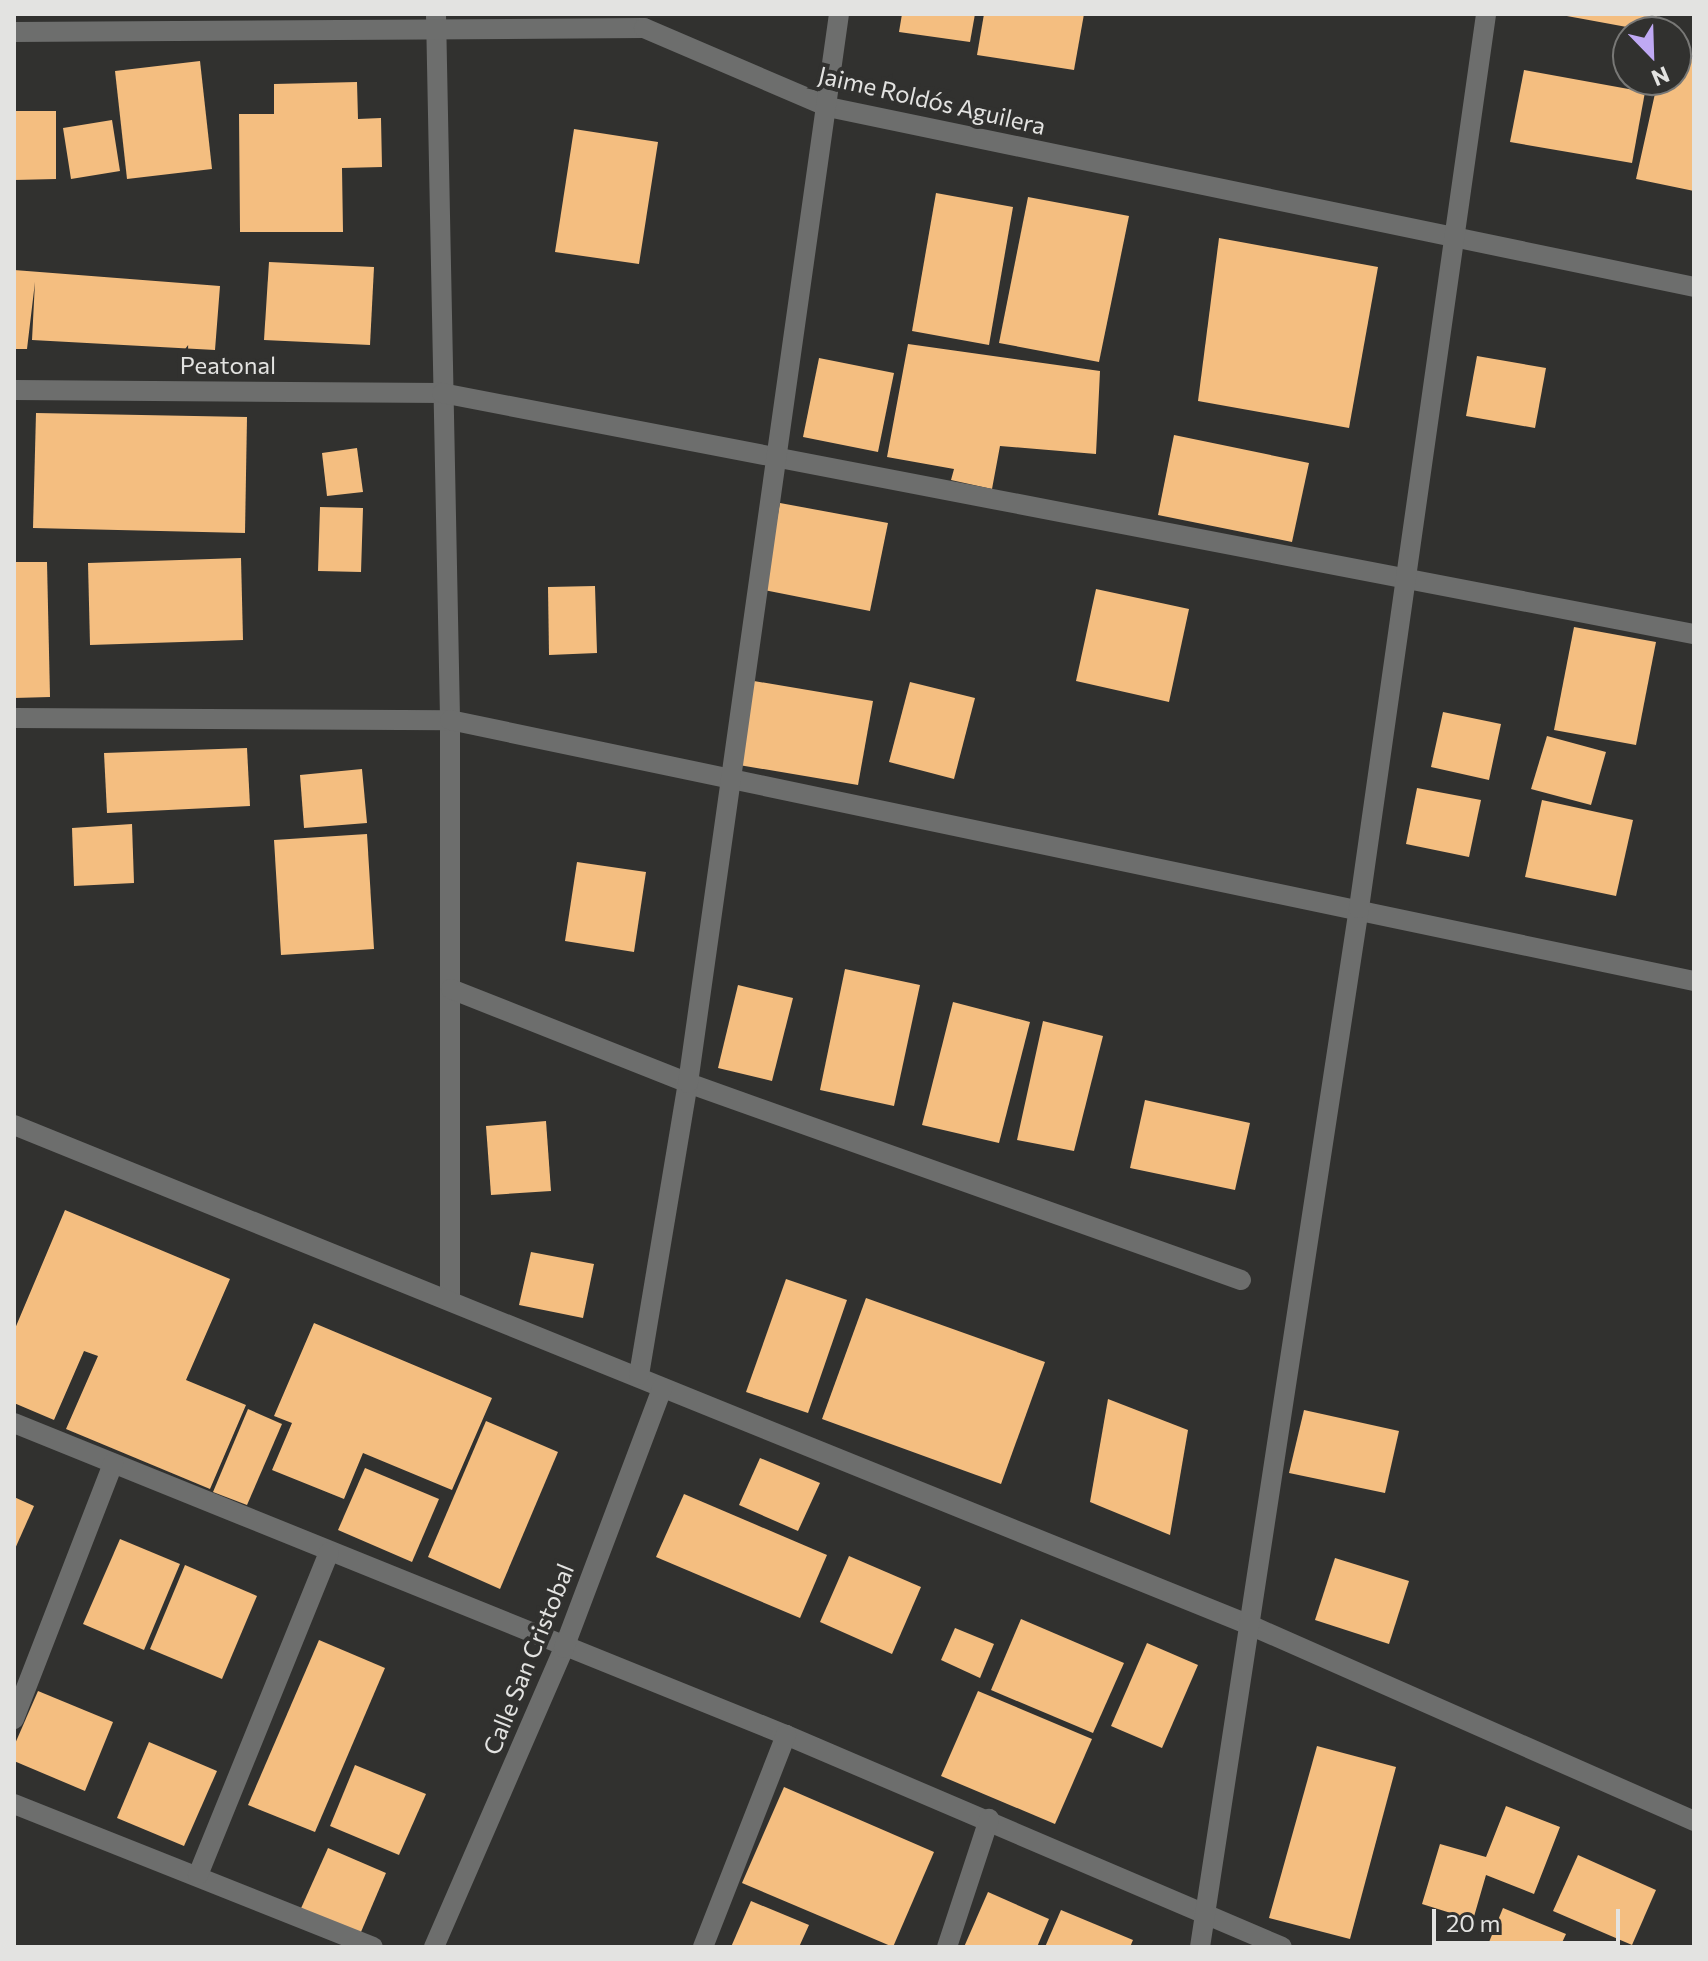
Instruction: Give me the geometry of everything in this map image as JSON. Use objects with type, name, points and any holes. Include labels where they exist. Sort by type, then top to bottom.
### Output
[{"type":"street","points":[[639,1375],[688,1083],[839,14]]},
{"type":"street","points":[[1200,1947],[1208,1914],[1359,908],[1486,14]]},
{"type":"street","points":[[436,20],[450,720],[450,1297]]},
{"type":"street","name":"Jaime Roldós Aguilera","points":[[14,32],[436,20],[644,28],[828,107],[1694,287]]},
{"type":"street","name":"Peatonal","points":[[14,390],[442,393],[1694,634]]},
{"type":"street","points":[[14,718],[450,720],[732,783],[1359,908],[1694,981]]},
{"type":"street","points":[[451,989],[688,1083],[1241,1280]]},
{"type":"street","points":[[14,1125],[450,1297],[639,1375],[662,1388],[1252,1626],[1694,1821]]},
{"type":"street","name":"Calle San Cristobal","points":[[434,1947],[564,1648],[662,1388]]},
{"type":"street","points":[[14,1423],[564,1648],[786,1735],[989,1819],[1282,1947]]},
{"type":"street","points":[[14,1719],[113,1464]]},
{"type":"street","points":[[198,1875],[329,1553]]},
{"type":"street","points":[[703,1947],[786,1735]]},
{"type":"street","points":[[14,1804],[373,1947]]},
{"type":"street","points":[[947,1947],[989,1819]]},
{"type":"building","points":[[902,14],[975,14],[970,42],[899,32]]},
{"type":"building","points":[[984,14],[1084,14],[1074,70],[977,55]]},
{"type":"building","points":[[1556,14],[1657,14],[1612,16],[1612,24]]},
{"type":"building","points":[[1694,59],[1694,191],[1636,179],[1654,96],[1692,96]]},
{"type":"building","points":[[200,61],[212,169],[127,179],[115,71]]},
{"type":"building","points":[[1524,70],[1612,86],[1612,96],[1644,96],[1632,163],[1510,142]]},
{"type":"building","points":[[357,82],[358,119],[381,118],[382,167],[342,168],[343,232],[240,232],[239,114],[274,114],[274,84]]},
{"type":"building","points":[[14,111],[56,111],[56,179],[14,180]]},
{"type":"building","points":[[112,120],[120,171],[71,179],[63,128]]},
{"type":"building","points":[[574,129],[658,142],[639,264],[555,252]]},
{"type":"building","points":[[936,193],[1013,207],[989,345],[912,331]]},
{"type":"building","points":[[1028,197],[1129,216],[1099,362],[999,343]]},
{"type":"building","points":[[1219,238],[1378,267],[1349,428],[1198,401]]},
{"type":"building","points":[[269,262],[374,267],[370,345],[264,340]]},
{"type":"building","points":[[14,270],[220,286],[215,350],[32,340],[35,282],[27,349],[14,349]]},
{"type":"building","points":[[908,344],[1100,371],[1096,454],[1000,446],[992,489],[951,480],[954,469],[887,457]]},
{"type":"building","points":[[1477,356],[1546,368],[1535,428],[1466,416]]},
{"type":"building","points":[[819,358],[894,373],[878,452],[803,437]]},
{"type":"building","points":[[36,413],[247,417],[245,533],[33,528]]},
{"type":"building","points":[[1174,435],[1309,463],[1292,542],[1158,515]]},
{"type":"building","points":[[357,448],[363,492],[327,496],[322,453]]},
{"type":"building","points":[[780,503],[888,523],[870,611],[764,590]]},
{"type":"building","points":[[320,507],[363,508],[361,572],[318,571]]},
{"type":"building","points":[[241,558],[243,640],[90,645],[88,563]]},
{"type":"building","points":[[14,562],[47,562],[50,697],[14,698]]},
{"type":"building","points":[[595,586],[597,653],[549,655],[548,587]]},
{"type":"building","points":[[1096,589],[1189,609],[1169,702],[1076,681]]},
{"type":"building","points":[[1574,627],[1656,642],[1636,745],[1554,730]]},
{"type":"building","points":[[748,680],[873,701],[858,785],[733,764]]},
{"type":"building","points":[[910,682],[975,698],[954,779],[889,762]]},
{"type":"building","points":[[1443,712],[1501,724],[1489,780],[1431,767]]},
{"type":"building","points":[[1547,736],[1606,752],[1591,805],[1531,789]]},
{"type":"building","points":[[247,748],[250,806],[107,813],[104,753]]},
{"type":"building","points":[[362,769],[367,823],[304,828],[300,775]]},
{"type":"building","points":[[1417,788],[1481,800],[1469,857],[1406,844]]},
{"type":"building","points":[[1542,800],[1633,820],[1616,896],[1525,877]]},
{"type":"building","points":[[132,824],[134,883],[74,886],[72,828]]},
{"type":"building","points":[[367,834],[374,949],[281,955],[274,840]]},
{"type":"building","points":[[577,862],[646,872],[634,952],[565,941]]},
{"type":"building","points":[[845,969],[920,985],[894,1106],[820,1090]]},
{"type":"building","points":[[738,985],[793,998],[772,1081],[718,1068]]},
{"type":"building","points":[[953,1002],[1030,1022],[999,1143],[922,1125]]},
{"type":"building","points":[[1043,1021],[1103,1036],[1074,1151],[1017,1140]]},
{"type":"building","points":[[1145,1100],[1250,1123],[1235,1190],[1130,1168]]},
{"type":"building","points":[[546,1121],[551,1191],[491,1195],[486,1126]]},
{"type":"building","points":[[65,1210],[230,1279],[186,1380],[246,1405],[210,1489],[66,1429],[98,1356],[84,1351],[54,1420],[14,1403],[14,1331]]},
{"type":"building","points":[[531,1252],[594,1264],[583,1318],[519,1305]]},
{"type":"building","points":[[786,1279],[847,1300],[808,1413],[746,1392]]},
{"type":"building","points":[[866,1298],[1045,1362],[1001,1484],[822,1419]]},
{"type":"building","points":[[314,1323],[492,1398],[452,1490],[363,1453],[344,1499],[272,1470],[292,1423],[274,1416]]},
{"type":"building","points":[[1108,1399],[1188,1430],[1170,1535],[1090,1502]]},
{"type":"building","points":[[248,1409],[282,1424],[247,1505],[213,1492]]},
{"type":"building","points":[[1304,1410],[1399,1431],[1385,1493],[1289,1473]]},
{"type":"building","points":[[486,1421],[558,1452],[500,1589],[428,1557]]},
{"type":"building","points":[[760,1458],[820,1483],[798,1531],[739,1505]]},
{"type":"building","points":[[365,1468],[439,1499],[412,1562],[338,1530]]},
{"type":"building","points":[[684,1494],[827,1555],[800,1618],[656,1557]]},
{"type":"building","points":[[14,1497],[34,1506],[14,1551]]},
{"type":"building","points":[[120,1539],[180,1564],[144,1650],[83,1624]]},
{"type":"building","points":[[849,1556],[921,1587],[892,1654],[820,1622]]},
{"type":"building","points":[[1335,1558],[1409,1581],[1389,1644],[1315,1620]]},
{"type":"building","points":[[185,1565],[257,1596],[222,1679],[150,1649]]},
{"type":"building","points":[[1021,1619],[1124,1663],[1093,1733],[991,1690]]},
{"type":"building","points":[[955,1628],[994,1644],[980,1678],[941,1660]]},
{"type":"building","points":[[319,1640],[385,1668],[315,1832],[248,1805]]},
{"type":"building","points":[[1147,1643],[1198,1665],[1162,1748],[1111,1726]]},
{"type":"building","points":[[38,1691],[113,1722],[85,1791],[14,1761],[14,1746]]},
{"type":"building","points":[[978,1691],[1092,1739],[1055,1824],[941,1776]]},
{"type":"building","points":[[149,1742],[217,1771],[184,1846],[117,1818]]},
{"type":"building","points":[[1317,1746],[1396,1767],[1350,1939],[1269,1918]]},
{"type":"building","points":[[355,1765],[426,1794],[399,1855],[330,1826]]},
{"type":"building","points":[[784,1787],[934,1852],[893,1947],[742,1883]]},
{"type":"building","points":[[1506,1806],[1560,1827],[1534,1894],[1486,1875],[1473,1920],[1422,1904],[1440,1844],[1486,1857]]},
{"type":"building","points":[[328,1848],[386,1873],[358,1939],[298,1915]]},
{"type":"building","points":[[1578,1855],[1656,1890],[1632,1945],[1553,1911]]},
{"type":"building","points":[[988,1892],[1049,1919],[1037,1947],[964,1947]]},
{"type":"building","points":[[751,1901],[809,1925],[799,1947],[731,1947]]},
{"type":"building","points":[[1503,1908],[1566,1934],[1560,1947],[1487,1947]]},
{"type":"building","points":[[1061,1910],[1133,1940],[1130,1947],[1045,1947]]}]
